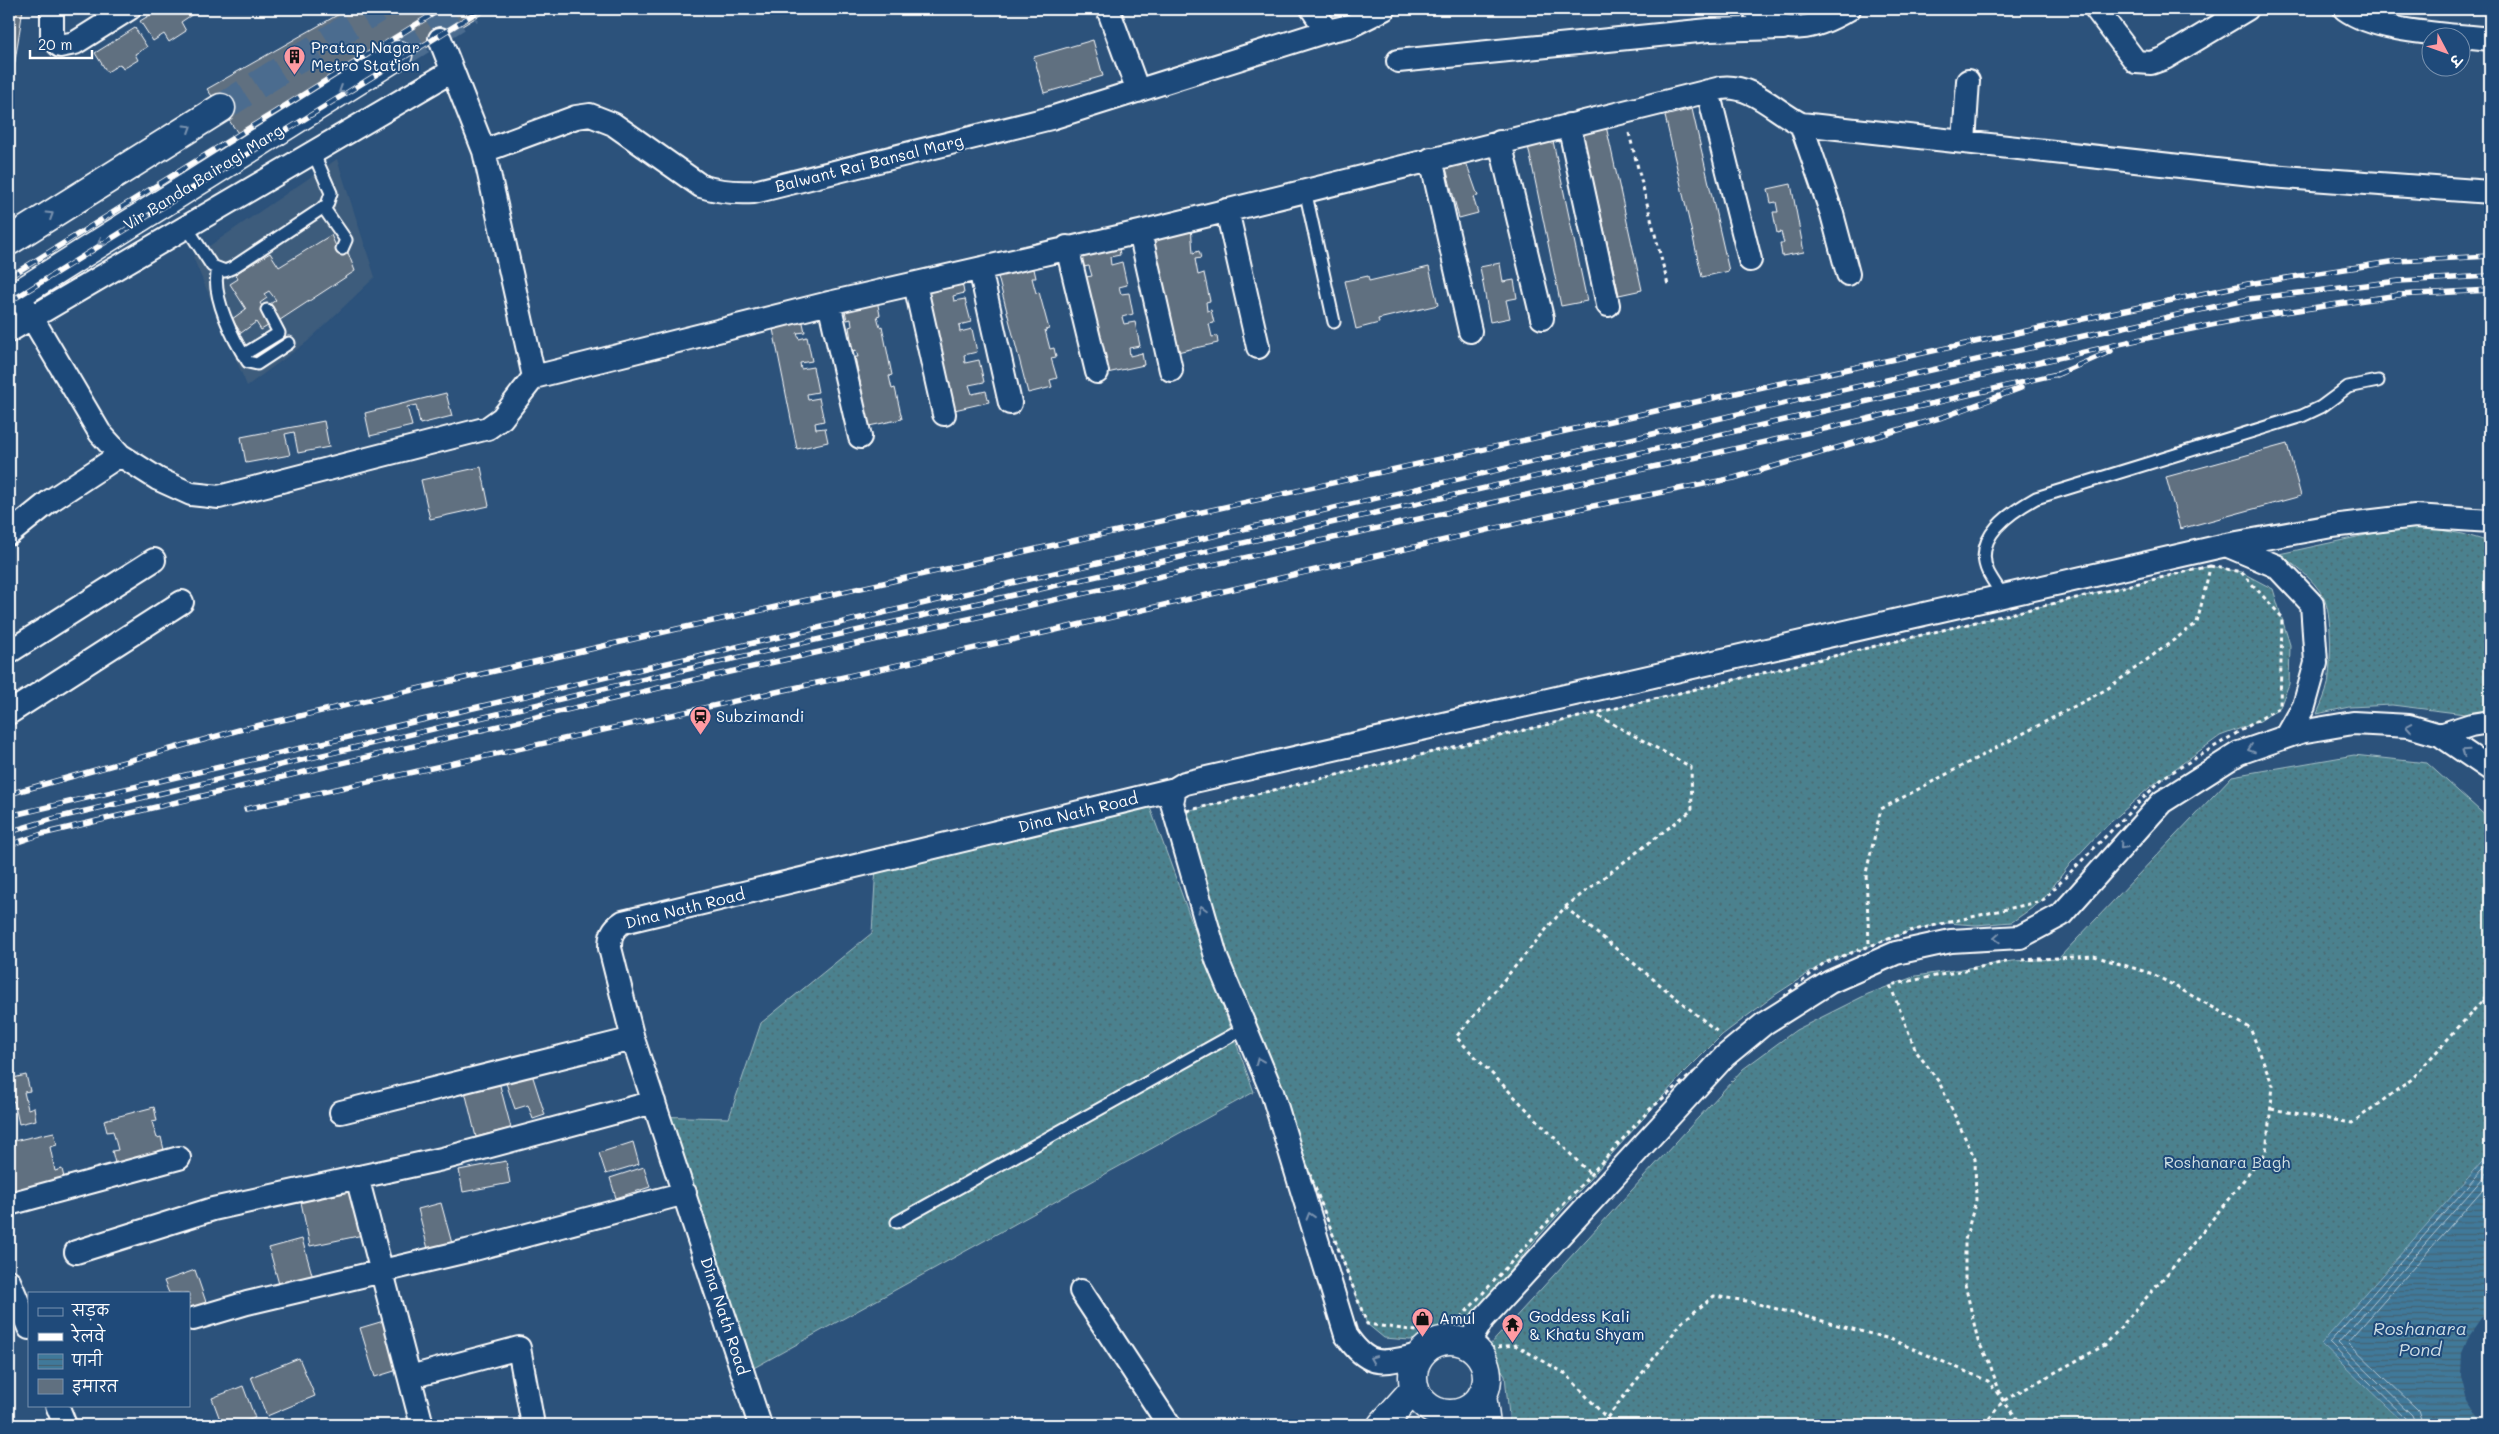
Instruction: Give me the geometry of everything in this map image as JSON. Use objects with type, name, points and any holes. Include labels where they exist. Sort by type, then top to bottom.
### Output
[{"type":"main road","name":"Vir Banda Bairagi Marg","points":[[19,303],[398,55]]},
{"type":"main road","points":[[9,240],[221,108]]},
{"type":"main road","points":[[1445,1340],[1457,1340],[1474,1349],[1485,1365],[1487,1377],[1475,1414],[1449,1414],[1426,1417],[1415,1388],[1414,1368],[1420,1355],[1434,1343],[1445,1340]]},
{"type":"main road","points":[[1382,1425],[1415,1388]]},
{"type":"street","points":[[52,9],[52,38],[60,46],[75,43],[129,9]]},
{"type":"street","points":[[1108,9],[1138,91]]},
{"type":"street","points":[[1312,9],[1327,31]]},
{"type":"street","name":"Balwant Rai Bansal Marg","points":[[484,151],[576,117],[590,115],[613,124],[701,186],[734,193],[754,192],[1051,118],[1327,31],[1350,26],[1383,9]]},
{"type":"street","points":[[1754,9],[1783,28]]},
{"type":"street","points":[[1398,61],[1709,30],[1814,26],[1849,9]]},
{"type":"street","points":[[2096,9],[2136,62],[2151,63],[2164,58],[2247,9]]},
{"type":"street","points":[[2345,9],[2365,20],[2385,26],[2490,39]]},
{"type":"street","points":[[440,39],[484,151],[534,377]]},
{"type":"street","points":[[9,331],[19,303],[186,226],[452,71]]},
{"type":"street","points":[[1964,142],[1968,81]]},
{"type":"street","points":[[19,303],[100,433],[120,455],[158,479],[191,494],[218,497],[488,428],[502,418],[534,377],[829,303],[1140,232],[1727,87],[1749,91],[1801,124],[2270,176],[2490,192]]},
{"type":"street","points":[[1708,91],[1750,260]]},
{"type":"street","points":[[1801,124],[1832,214],[1848,274]]},
{"type":"street","points":[[1568,125],[1608,305]]},
{"type":"street","points":[[1500,142],[1542,318]]},
{"type":"street","points":[[1431,159],[1470,331]]},
{"type":"street","points":[[1227,210],[1258,347]]},
{"type":"street","points":[[1140,232],[1171,370]]},
{"type":"street","points":[[1068,247],[1097,372]]},
{"type":"street","points":[[980,269],[1010,403]]},
{"type":"street","points":[[915,284],[944,414]]},
{"type":"street","points":[[829,303],[860,437]]},
{"type":"street","points":[[9,534],[50,501],[120,455]]},
{"type":"street","name":"Dina Nath Road","points":[[760,1425],[633,1039],[610,948],[610,938],[614,928],[623,922],[1175,789],[1185,782],[2226,545],[2332,526],[2415,516],[2490,521]]},
{"type":"street","points":[[2226,545],[2276,566],[2312,604],[2316,663],[2304,706],[2287,736]]},
{"type":"street","points":[[9,652],[154,560]]},
{"type":"street","points":[[9,713],[182,602]]},
{"type":"street","points":[[2440,735],[2471,725],[2490,722]]},
{"type":"street","points":[[1474,1349],[1482,1319],[1725,1056],[1765,1023],[1830,982],[1896,953],[1951,941],[2020,937],[2061,915],[2162,802],[2239,753],[2287,736],[2353,723],[2409,726],[2440,735],[2490,769]]},
{"type":"street","points":[[1175,789],[1172,803],[1217,960],[1272,1092],[1346,1335],[1363,1355],[1380,1363],[1420,1355]]},
{"type":"street","points":[[341,1112],[633,1039]]},
{"type":"street","points":[[76,1252],[212,1210],[442,1159],[654,1102]]},
{"type":"street","points":[[9,1204],[179,1158]]},
{"type":"street","points":[[357,1177],[422,1425]]},
{"type":"street","points":[[193,1319],[247,1303],[383,1272],[685,1193]]},
{"type":"street","points":[[9,1280],[28,1326]]},
{"type":"street","points":[[1081,1291],[1169,1425]]},
{"type":"street","points":[[410,1378],[519,1348],[533,1425]]},
{"type":"street","points":[[57,1406],[65,1425]]},
{"type":"lane","points":[[186,226],[212,266],[225,271],[232,268],[323,207],[331,199],[331,194],[313,152]]},
{"type":"lane","points":[[1305,190],[1334,322]]},
{"type":"lane","points":[[323,207],[346,240],[342,249]]},
{"type":"lane","points":[[218,269],[215,280],[218,299],[243,355],[248,362],[257,364],[289,343]]},
{"type":"lane","points":[[243,355],[279,332],[267,310]]},
{"type":"lane","points":[[2003,596],[1987,571],[1985,556],[1988,540],[1998,524],[2010,512],[2036,498],[2302,416],[2321,407],[2348,387],[2378,380]]},
{"type":"lane","points":[[896,1222],[1245,1028]]},
{"type":"path","points":[[1624,111],[1668,285]]},
{"type":"path","points":[[1870,945],[1866,873],[1880,809],[2107,689],[2197,623],[2210,566]]},
{"type":"path","points":[[2210,566],[2242,572],[2282,617],[2280,707],[2164,777],[2042,901],[1910,931],[1824,963],[1649,1110],[1445,1335],[1367,1324],[1215,925],[1182,812],[1593,712],[2210,566]]},
{"type":"path","points":[[1590,1175],[1456,1037],[1564,907],[1692,810],[1691,767],[1593,712]]},
{"type":"path","points":[[1564,907],[1722,1035]]},
{"type":"path","points":[[1984,1425],[2004,1401],[2105,1345],[2187,1251],[2266,1152],[2274,1086],[2250,1028],[2153,974],[2094,956],[2012,961],[1890,985],[1916,1051],[1939,1082],[1975,1159],[1976,1200],[1965,1240],[1964,1284],[1978,1341],[1990,1362],[2004,1401]]},
{"type":"path","points":[[2271,1109],[2352,1123],[2412,1079],[2490,992]]},
{"type":"path","points":[[2483,1000],[2490,1008]]},
{"type":"path","points":[[1604,1425],[1606,1419],[1683,1321],[1714,1296],[1747,1301],[1890,1339],[1988,1381],[2022,1425]]},
{"type":"path","points":[[1474,1349],[1515,1345],[1566,1374],[1613,1425]]},
{"type":"shaded area","points":[[337,159],[375,277],[307,342],[247,386],[193,257]]},
{"type":"green space","points":[[2412,525],[2463,534],[2490,542],[2490,713],[2481,716],[2392,705],[2349,707],[2317,714],[2326,692],[2329,675],[2330,627],[2326,604],[2323,596],[2309,578],[2279,554]]},
{"type":"green space","points":[[2210,566],[2241,572],[2273,589],[2290,645],[2289,684],[2280,707],[2260,721],[2220,736],[2150,787],[2101,831],[2070,864],[2042,901],[2012,922],[1976,925],[1947,923],[1910,931],[1824,963],[1775,995],[1722,1035],[1681,1076],[1533,1243],[1466,1324],[1445,1335],[1410,1340],[1384,1338],[1367,1324],[1215,925],[1182,812]]},
{"type":"green space","name":"Roshanara Bagh","points":[[2354,755],[2427,763],[2490,820],[2490,1425],[1510,1425],[1505,1376],[1487,1348],[1743,1069],[1796,1030],[1868,994],[1916,976],[2012,961],[2058,959],[2232,776]]},
{"type":"green space","points":[[1148,802],[1254,1092],[741,1375],[646,1116],[729,1118],[761,1023],[872,933],[876,866]]},
{"type":"water","name":"Roshanara Pond","points":[[2490,1153],[2490,1425],[2406,1425],[2321,1344]]},
{"type":"pier","points":[[2490,1311],[2490,1425],[2487,1425],[2480,1420],[2467,1400],[2461,1377],[2462,1353],[2470,1334],[2481,1318]]},
{"type":"building","points":[[9,9],[23,9],[9,100]]},
{"type":"building","points":[[160,9],[190,9],[193,14],[181,22],[186,31],[169,42],[164,34],[153,41],[140,21]]},
{"type":"building","name":"Pratap Nagar Metro Station","points":[[348,9],[490,9],[405,61],[247,146],[207,89]]},
{"type":"building","points":[[135,28],[147,47],[135,54],[138,60],[123,69],[120,64],[107,72],[95,53]]},
{"type":"building","points":[[1093,40],[1103,76],[1044,93],[1034,57]]},
{"type":"building","points":[[1692,109],[1729,271],[1702,277],[1665,116]]},
{"type":"building","points":[[1606,126],[1642,290],[1619,295],[1582,131]]},
{"type":"building","points":[[1553,141],[1587,301],[1561,306],[1528,146]]},
{"type":"building","points":[[1466,162],[1478,196],[1473,197],[1478,213],[1459,218],[1446,168]]},
{"type":"building","points":[[1791,184],[1804,252],[1782,256],[1780,243],[1784,243],[1781,232],[1777,233],[1773,212],[1778,212],[1776,202],[1771,203],[1768,189]]},
{"type":"building","points":[[1191,226],[1193,253],[1199,251],[1201,258],[1195,259],[1198,275],[1204,273],[1210,301],[1206,302],[1207,311],[1211,310],[1214,323],[1209,324],[1212,337],[1217,336],[1218,343],[1177,352],[1153,234]]},
{"type":"building","points":[[331,235],[339,253],[347,250],[355,271],[277,322],[267,306],[276,300],[269,291],[264,294],[267,298],[260,303],[273,323],[261,330],[256,322],[241,333],[232,319],[246,309],[230,284],[238,279],[235,274],[270,253],[279,267]]},
{"type":"building","points":[[1118,242],[1120,255],[1110,257],[1111,265],[1122,262],[1127,285],[1119,287],[1121,294],[1129,293],[1133,314],[1122,317],[1124,324],[1135,322],[1140,346],[1129,348],[1130,356],[1142,353],[1144,365],[1107,373],[1086,277],[1092,276],[1089,266],[1083,267],[1080,251]]},
{"type":"building","points":[[1032,260],[1036,278],[1032,278],[1036,293],[1039,292],[1049,329],[1045,330],[1050,349],[1054,348],[1056,357],[1051,358],[1057,378],[1050,380],[1052,387],[1028,393],[996,269]]},
{"type":"building","points":[[1500,263],[1503,282],[1514,280],[1517,298],[1506,300],[1510,318],[1490,322],[1480,267]]},
{"type":"building","points":[[1429,267],[1438,305],[1378,319],[1379,323],[1356,329],[1345,281],[1368,276],[1369,281]]},
{"type":"building","points":[[962,282],[964,293],[953,296],[954,301],[965,299],[971,322],[959,325],[960,332],[972,329],[977,352],[964,355],[965,363],[979,360],[984,382],[969,385],[972,394],[986,391],[989,402],[950,411],[923,290]]},
{"type":"building","points":[[877,300],[880,315],[877,316],[880,327],[882,326],[892,375],[889,376],[892,389],[895,388],[902,419],[869,426],[855,357],[858,357],[856,350],[853,351],[849,327],[852,326],[851,319],[847,320],[844,306]]},
{"type":"building","points":[[802,318],[805,332],[797,333],[799,339],[807,337],[812,361],[800,363],[801,369],[813,367],[818,392],[807,394],[808,400],[819,398],[824,421],[815,423],[816,429],[825,428],[828,442],[797,449],[772,324]]},
{"type":"building","points":[[446,393],[452,416],[420,424],[416,405],[407,407],[412,426],[370,436],[365,413]]},
{"type":"building","points":[[324,421],[329,447],[298,453],[294,432],[285,434],[290,455],[246,463],[241,437]]},
{"type":"building","points":[[2287,444],[2301,496],[2180,529],[2166,477]]},
{"type":"building","points":[[481,467],[489,506],[430,519],[421,480]]},
{"type":"building","points":[[531,1071],[545,1115],[533,1119],[528,1105],[515,1109],[505,1080]]},
{"type":"building","points":[[26,1075],[30,1091],[24,1092],[28,1109],[34,1107],[36,1120],[19,1124],[14,1101],[9,1103],[9,1079]]},
{"type":"building","points":[[498,1078],[511,1128],[476,1137],[464,1087]]},
{"type":"building","points":[[154,1107],[157,1121],[152,1122],[157,1138],[161,1137],[164,1150],[115,1163],[112,1151],[118,1150],[113,1131],[107,1132],[104,1120]]},
{"type":"building","points":[[54,1132],[57,1145],[50,1147],[55,1171],[62,1169],[65,1182],[9,1195],[9,1183],[13,1182],[9,1162],[9,1142]]},
{"type":"building","points":[[633,1142],[639,1164],[606,1174],[599,1153]]},
{"type":"building","points":[[506,1161],[510,1183],[463,1192],[459,1170]]},
{"type":"building","points":[[644,1167],[650,1187],[616,1198],[610,1178]]},
{"type":"building","points":[[354,1191],[363,1235],[310,1246],[301,1202]]},
{"type":"building","points":[[441,1203],[454,1251],[430,1257],[418,1209]]},
{"type":"building","points":[[302,1239],[315,1285],[282,1295],[269,1248]]},
{"type":"building","points":[[195,1270],[207,1305],[190,1311],[190,1292],[169,1292],[164,1281]]},
{"type":"building","points":[[387,1320],[401,1369],[375,1377],[360,1328]]},
{"type":"building","points":[[299,1358],[315,1396],[267,1416],[251,1377]]},
{"type":"building","points":[[243,1386],[255,1418],[234,1425],[222,1425],[212,1398]]},
{"type":"tunnel","points":[[221,108],[377,9]]},
{"type":"tunnel","points":[[398,55],[471,9]]},
{"type":"railway","points":[[9,277],[441,9]]},
{"type":"railway","points":[[9,302],[482,9]]},
{"type":"railway","points":[[9,794],[239,730],[677,629],[1763,387],[2248,284],[2397,261],[2490,256]]},
{"type":"railway","points":[[9,816],[1833,392],[2249,299],[2399,281],[2490,276]]},
{"type":"railway","points":[[9,832],[56,818],[679,671],[2137,340],[2251,317],[2398,295],[2490,290]]},
{"type":"railway","points":[[2056,375],[2111,351]]},
{"type":"railway","points":[[9,845],[42,834],[680,683],[1833,427],[2061,373]]},
{"type":"railway","points":[[246,809],[1034,635],[1583,508],[1734,478],[1946,416],[2021,388]]},
{"type":"place","name":"Pratap Nagar Metro Station","points":[[295,75]]},
{"type":"place","name":"Subzimandi","points":[[700,735]]},
{"type":"place","name":"Amul","points":[[1423,1337]]},
{"type":"place","name":"Goddess Kali & Khatu Shyam","points":[[1513,1344]]}]
